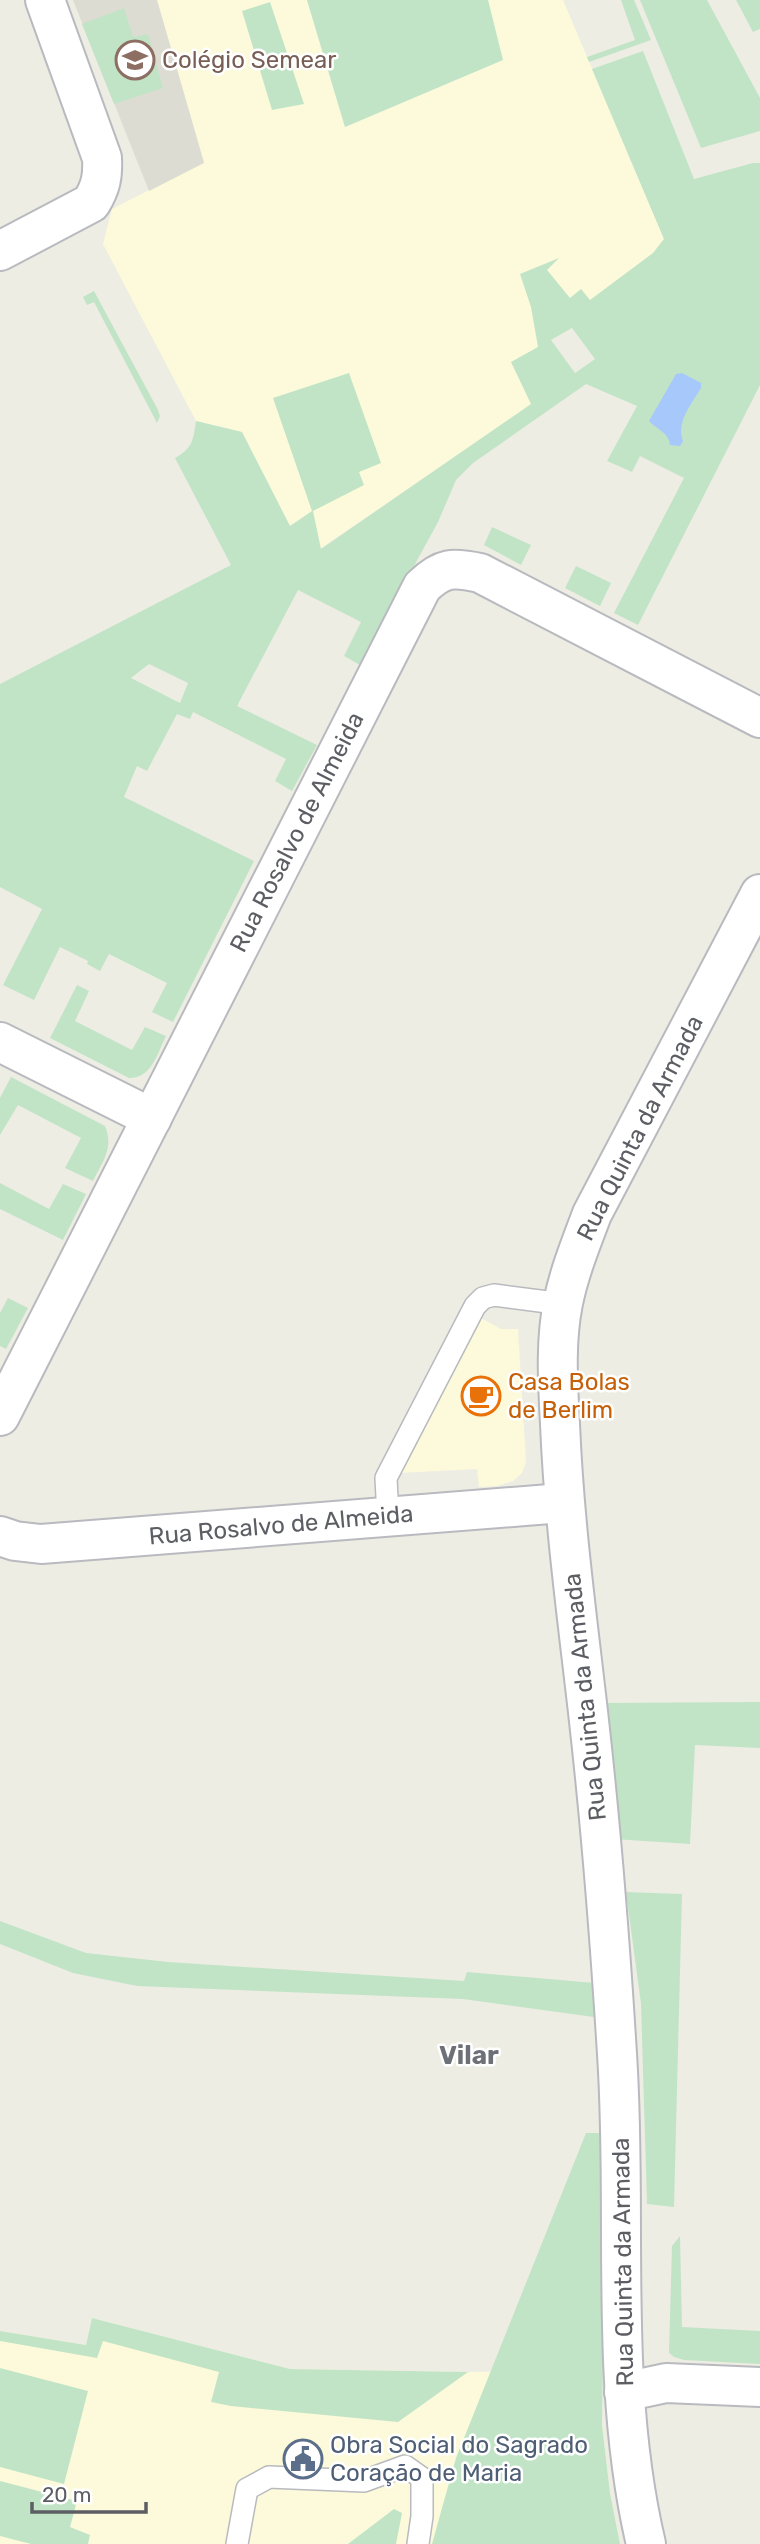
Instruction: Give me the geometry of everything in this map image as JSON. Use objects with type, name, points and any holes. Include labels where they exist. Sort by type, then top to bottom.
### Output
[{"type":"street","points":[[0,251],[91,203],[100,189],[103,174],[102,158],[45,0]]},
{"type":"street","name":"Rua Rosalvo de Almeida","points":[[0,1416],[422,587],[434,575],[448,569],[480,573],[760,718]]},
{"type":"street","name":"Rua Quinta da Armada","points":[[646,2544],[631,2467],[624,2392],[621,2112],[612,1976],[588,1717],[563,1503],[558,1339],[563,1304],[592,1214],[760,894]]},
{"type":"street","points":[[0,1042],[152,1118]]},
{"type":"street","name":"Rua Rosalvo de Almeida","points":[[0,1536],[41,1544],[563,1503]]},
{"type":"street","points":[[624,2392],[666,2384],[760,2387]]},
{"type":"lane","points":[[388,1517],[386,1478],[475,1306],[483,1298],[494,1295],[563,1304]]},
{"type":"lane","points":[[237,2544],[247,2489],[269,2477],[364,2481],[405,2466],[422,2477],[422,2516],[418,2544]]},
{"type":"shaded area","name":"Colégio Semear","points":[[73,0],[157,0],[204,163],[149,191]]},
{"type":"shaded area","points":[[157,0],[307,0],[345,127],[502,60],[488,0],[563,0],[664,239],[663,251],[572,328],[512,362],[532,404],[320,549],[312,512],[290,526],[242,432],[196,421],[103,244],[112,209],[204,162]]},
{"type":"shaded area","name":"Casa Bolas de Berlim","points":[[481,1318],[501,1329],[518,1329],[526,1462],[522,1473],[513,1481],[497,1486],[479,1487],[477,1469],[399,1473]]},
{"type":"shaded area","name":"Obra Social do Sagrado Coração de Maria","points":[[92,2318],[290,2369],[468,2372],[602,2370],[602,2425],[610,2493],[620,2544],[0,2544],[0,2331],[86,2345]]},
{"type":"green space","points":[[307,0],[488,0],[503,60],[345,127]]},
{"type":"green space","points":[[621,0],[634,0],[651,40],[589,62],[587,57],[635,40]]},
{"type":"green space","points":[[640,0],[707,0],[760,98],[760,131],[701,148]]},
{"type":"green space","points":[[736,0],[760,0],[760,29],[753,32]]},
{"type":"green space","points":[[270,2],[304,104],[272,110],[242,11]]},
{"type":"green space","points":[[124,8],[133,37],[148,34],[163,88],[114,104],[82,24]]},
{"type":"green space","points":[[643,51],[694,179],[760,163],[760,385],[638,625],[614,613],[684,478],[640,456],[632,472],[607,461],[637,406],[586,384],[473,463],[456,480],[438,522],[360,665],[344,656],[361,622],[298,590],[237,706],[317,745],[292,791],[275,781],[286,759],[193,712],[190,719],[177,714],[147,771],[137,766],[124,797],[254,861],[173,1022],[152,1012],[167,983],[109,954],[100,971],[87,964],[88,961],[60,947],[34,1000],[3,985],[42,909],[0,887],[0,684],[231,565],[175,458],[191,443],[196,421],[242,432],[290,526],[312,511],[273,398],[349,373],[381,463],[359,472],[364,485],[313,511],[321,549],[531,404],[511,362],[538,347],[531,307],[520,274],[559,258],[547,270],[570,298],[581,289],[590,300],[653,253],[664,239],[592,69]],"holes":[[[572,328],[595,359],[575,373],[551,340]],[[149,664],[188,683],[180,703],[131,678]]]},
{"type":"green space","points":[[94,291],[157,408],[160,416],[157,423],[94,302],[87,305],[83,297]]},
{"type":"green space","points":[[492,527],[531,545],[521,565],[484,545]]},
{"type":"green space","points":[[576,566],[611,583],[600,606],[565,588]]},
{"type":"green space","points":[[77,985],[89,991],[75,1021],[132,1050],[145,1027],[166,1036],[153,1064],[143,1074],[129,1078],[50,1038]]},
{"type":"green space","points":[[11,1077],[105,1126],[108,1148],[93,1181],[65,1168],[81,1138],[18,1105],[0,1135],[0,1098]]},
{"type":"green space","points":[[0,1183],[49,1209],[63,1184],[86,1194],[63,1240],[0,1209]]},
{"type":"green space","points":[[8,1298],[28,1308],[6,1349],[0,1346],[0,1313]]},
{"type":"green space","points":[[760,1702],[760,1748],[695,1745],[690,1844],[613,1839],[602,1703]]},
{"type":"green space","points":[[626,1892],[682,1894],[674,2207],[647,2204],[641,2004]]},
{"type":"green space","points":[[0,1921],[86,1953],[168,1962],[464,1981],[467,1972],[595,1983],[601,2018],[463,1999],[137,1986],[73,1973],[0,1944]]},
{"type":"green space","points":[[586,2133],[606,2133],[602,2425],[610,2493],[620,2544],[432,2544],[456,2458]]},
{"type":"green space","points":[[680,2236],[682,2327],[760,2331],[760,2364],[684,2360],[669,2353],[672,2246]]},
{"type":"green space","points":[[92,2318],[290,2369],[468,2372],[398,2422],[211,2402],[219,2372],[103,2341],[97,2358],[0,2341],[0,2331],[86,2345]]},
{"type":"green space","points":[[0,2368],[88,2391],[64,2484],[0,2467]]},
{"type":"green space","points":[[0,2481],[77,2501],[70,2527],[90,2535],[88,2544],[31,2544],[0,2536]]},
{"type":"green space","points":[[394,2509],[402,2513],[396,2544],[348,2544]]},
{"type":"water","points":[[682,373],[701,383],[701,388],[683,420],[683,441],[680,446],[670,445],[665,434],[649,421],[676,374]]},
{"type":"place","name":"Colégio Semear","points":[[135,60]]},
{"type":"place","name":"Casa Bolas de Berlim","points":[[481,1396]]},
{"type":"place","name":"Obra Social do Sagrado Coração de Maria","points":[[303,2459]]},
{"type":"district","name":"Vilar","points":[[469,2055]]}]
